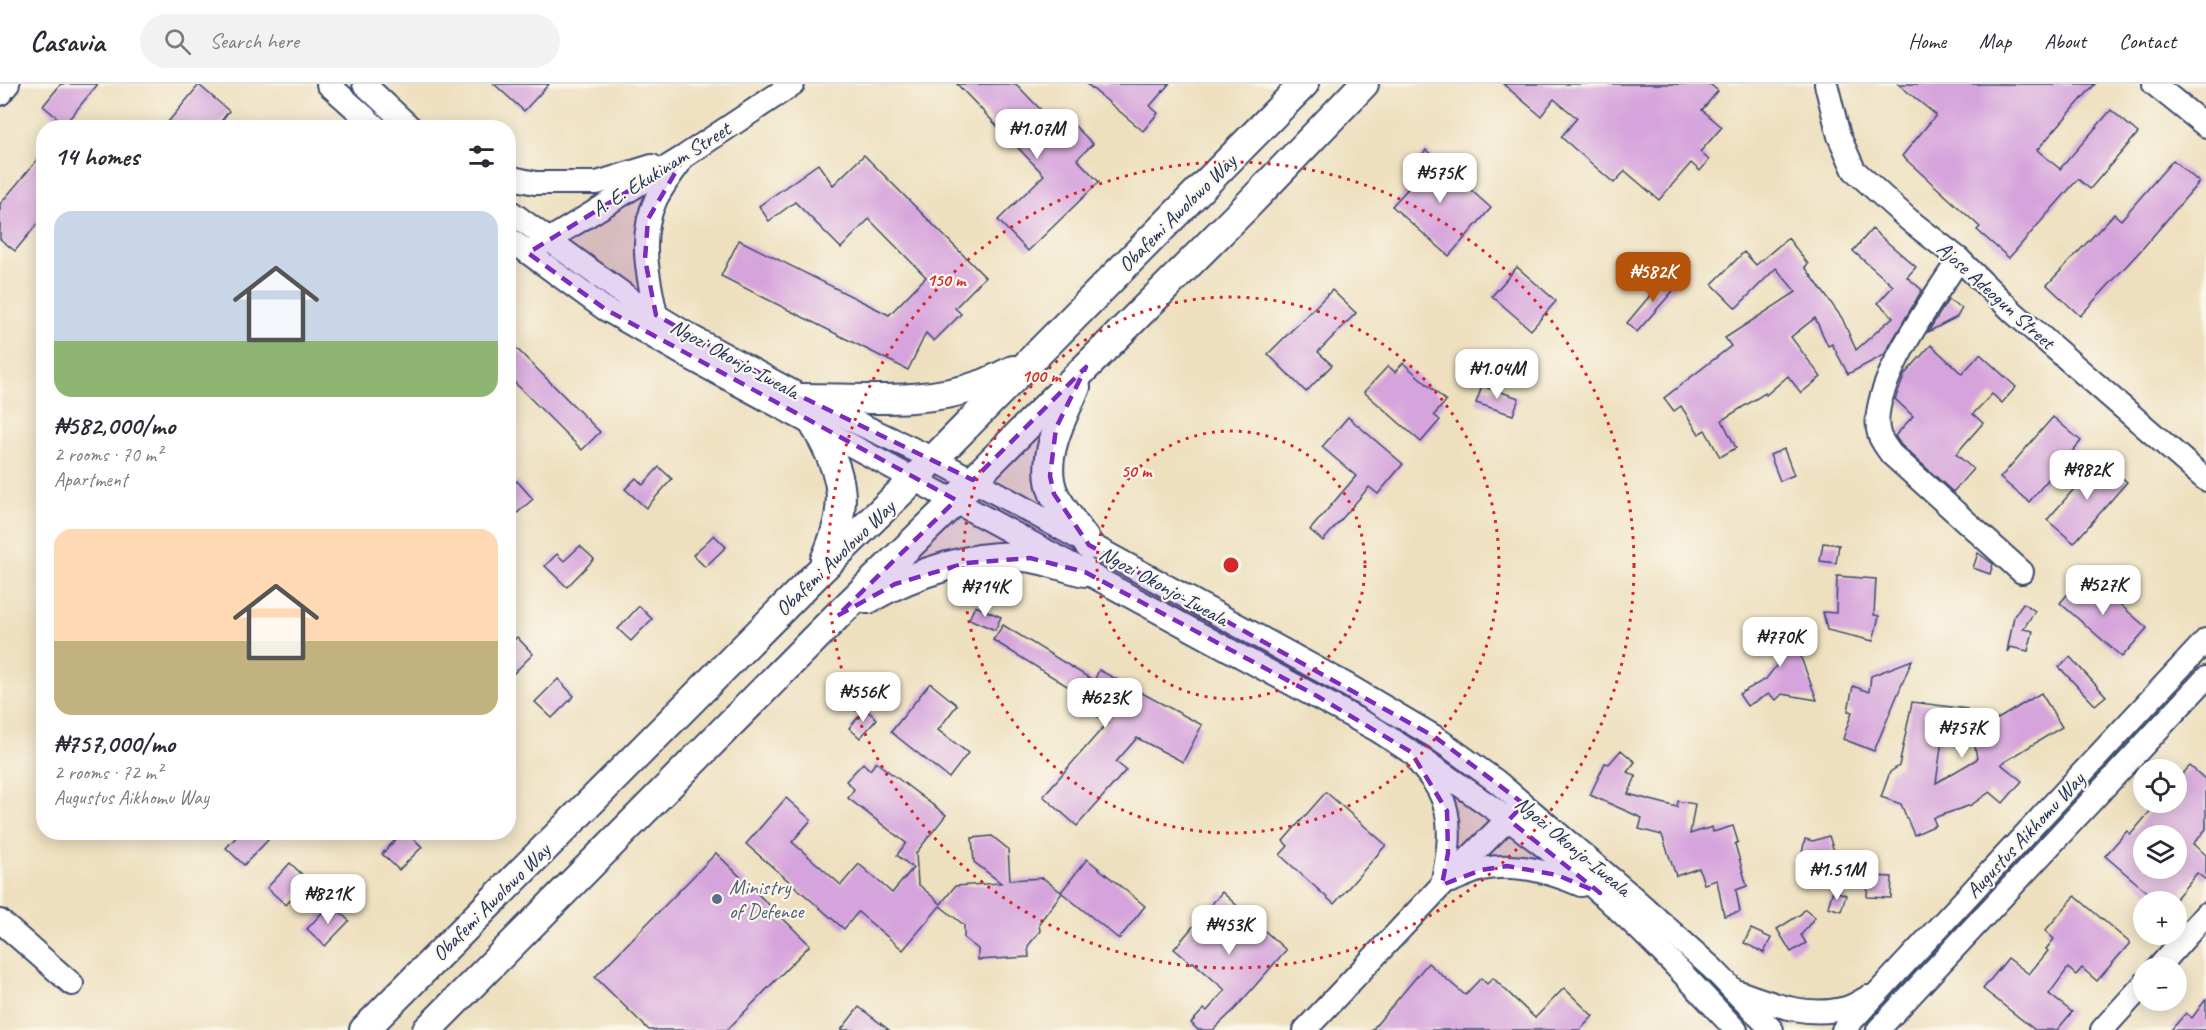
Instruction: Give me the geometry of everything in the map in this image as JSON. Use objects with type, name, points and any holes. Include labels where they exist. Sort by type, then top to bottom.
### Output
[{"type":"main road","name":"Obafemi Awolowo Way","points":[[364,1030],[821,570],[925,469],[1304,84]]},
{"type":"main road","name":"Obafemi Awolowo Way","points":[[427,1030],[1247,206],[1364,84]]},
{"type":"main road","points":[[821,570],[841,512],[841,485],[832,454],[809,411],[873,400],[942,394],[982,384],[1026,364]]},
{"type":"main road","points":[[1086,367],[1056,428],[1051,452],[1050,476],[1054,494],[1089,545]]},
{"type":"main road","points":[[837,616],[895,584],[966,562],[1001,557],[1030,558],[1085,572]]},
{"type":"street","points":[[0,94],[8,84]]},
{"type":"street","points":[[328,84],[369,120]]},
{"type":"street","points":[[364,84],[402,120]]},
{"type":"street","name":"A. E. Ekukinam Street","points":[[528,253],[685,156],[793,84]]},
{"type":"street","name":"Ajose Adeogun Street","points":[[1826,84],[1839,136],[1854,170],[1909,219],[1959,259],[2013,312],[2206,480]]},
{"type":"street","points":[[2154,84],[2206,126]]},
{"type":"street","points":[[516,179],[535,183],[597,183],[685,156]]},
{"type":"street","points":[[656,315],[645,259],[647,228],[656,199],[685,156]]},
{"type":"street","name":"Ngozi Okonjo-Iweala","points":[[516,216],[656,315],[809,411]]},
{"type":"street","name":"Ngozi Okonjo-Iweala","points":[[516,244],[605,309],[690,358],[809,411],[964,490],[1089,545],[1347,685],[1435,737],[1669,957],[1736,1030]]},
{"type":"street","points":[[1959,259],[1905,342],[1892,370],[1878,415],[1879,434],[1891,454],[2022,572]]},
{"type":"street","name":"Ngozi Okonjo-Iweala","points":[[964,490],[1085,572],[1317,696],[1377,730],[1453,779],[1516,812],[1627,892],[1734,990],[1772,1030]]},
{"type":"street","name":"Augustus Aikhomu Way","points":[[1843,1030],[2206,640]]},
{"type":"street","name":"Augustus Aikhomu Way","points":[[1878,1030],[2206,678]]},
{"type":"street","points":[[1411,752],[1439,791],[1447,811],[1448,853],[1442,885]]},
{"type":"street","points":[[1305,1030],[1442,885],[1516,812]]},
{"type":"street","points":[[1442,885],[1481,870],[1507,866],[1557,875],[1600,894]]},
{"type":"street","points":[[2168,957],[2206,914]]},
{"type":"street","points":[[0,921],[72,984]]},
{"type":"street","points":[[1734,990],[1785,1009],[1805,1011],[1847,1008],[1880,991]]},
{"type":"street","points":[[2102,1030],[2133,996]]},
{"type":"street","points":[[1891,1030],[1902,1005]]},
{"type":"highlighted area","points":[[685,156],[648,219],[645,259],[656,315],[804,398],[973,480],[1086,367],[1056,428],[1050,476],[1054,494],[1089,545],[1435,737],[1524,804],[1509,820],[1600,893],[1557,875],[1507,866],[1481,870],[1442,885],[1448,853],[1447,811],[1411,752],[1317,696],[1085,572],[1030,558],[966,563],[895,584],[837,616],[956,500],[605,309],[528,253]]},
{"type":"building","points":[[61,84],[98,84],[68,120],[60,120],[43,106]]},
{"type":"building","points":[[494,84],[549,84],[524,111]]},
{"type":"building","points":[[957,84],[1016,84],[1064,134],[1074,125],[1093,144],[1077,159],[1099,182],[1028,251],[998,220],[1044,175]]},
{"type":"building","points":[[1087,84],[1169,84],[1150,106],[1158,113],[1143,131]]},
{"type":"building","points":[[1503,84],[1710,84],[1718,91],[1702,110],[1722,127],[1700,152],[1709,160],[1700,171],[1691,163],[1659,200],[1625,171],[1614,183],[1561,137],[1577,118],[1554,99],[1541,116]]},
{"type":"building","points":[[1898,84],[2095,84],[2037,150],[2060,169],[2111,110],[2138,133],[2090,189],[2078,179],[2009,258],[1977,230],[1980,227],[1902,156],[1936,115]]},
{"type":"building","points":[[199,85],[229,111],[222,120],[170,120]]},
{"type":"building","points":[[1426,150],[1491,208],[1449,256],[1392,206],[1415,181],[1406,173]]},
{"type":"building","points":[[864,155],[985,277],[955,308],[961,314],[934,341],[926,333],[908,370],[721,276],[739,240],[889,315],[926,277],[869,219],[841,248],[795,202],[769,221],[759,206],[818,164],[833,185]]},
{"type":"building","points":[[2173,160],[2199,182],[2142,249],[2080,316],[2047,285],[2114,214],[2121,220]]},
{"type":"building","points":[[36,161],[36,226],[15,251],[0,239],[0,204]]},
{"type":"building","points":[[1872,229],[1916,267],[1907,277],[1922,290],[1884,355],[1848,374],[1832,344],[1828,346],[1815,318],[1791,337],[1821,377],[1801,393],[1788,376],[1766,395],[1765,393],[1722,420],[1736,448],[1720,457],[1705,430],[1699,434],[1681,406],[1674,411],[1664,398],[1731,346],[1725,338],[1796,292],[1776,268],[1736,308],[1712,284],[1744,252],[1756,265],[1788,238],[1808,264],[1805,267],[1842,318],[1856,350],[1893,317],[1878,303],[1893,286],[1853,251]]},
{"type":"building","points":[[1517,267],[1556,301],[1531,330],[1492,296]]},
{"type":"building","points":[[1668,274],[1679,284],[1637,332],[1627,323]]},
{"type":"building","points":[[1332,290],[1356,313],[1318,352],[1332,365],[1306,392],[1268,354]]},
{"type":"building","points":[[1948,300],[1962,308],[1957,317],[1928,332]]},
{"type":"building","points":[[1931,345],[1962,374],[1980,354],[2016,387],[2002,403],[1992,394],[1973,414],[1983,423],[1956,454],[1973,469],[1953,492],[1901,445],[1895,436],[1913,416],[1895,399],[1905,374]]},
{"type":"building","points":[[516,348],[600,432],[582,450],[516,384]]},
{"type":"building","points":[[1403,363],[1446,401],[1434,415],[1440,420],[1421,442],[1364,392],[1388,366],[1395,372]]},
{"type":"building","points":[[1482,386],[1519,398],[1513,415],[1476,403]]},
{"type":"building","points":[[1348,417],[1403,464],[1378,494],[1369,487],[1323,541],[1310,530],[1356,476],[1322,447]]},
{"type":"building","points":[[2053,417],[2081,441],[2029,502],[2000,478]]},
{"type":"building","points":[[1784,449],[1794,475],[1780,481],[1770,455]]},
{"type":"building","points":[[2101,458],[2127,482],[2074,543],[2047,520]]},
{"type":"building","points":[[659,467],[672,479],[646,508],[625,489],[636,478],[643,485]]},
{"type":"building","points":[[516,482],[533,499],[516,514]]},
{"type":"building","points":[[714,535],[726,547],[705,567],[693,555]]},
{"type":"building","points":[[1823,543],[1839,545],[1836,563],[1820,561]]},
{"type":"building","points":[[580,546],[594,559],[567,587],[545,566],[557,554],[564,561]]},
{"type":"building","points":[[1978,553],[1993,564],[1990,574],[1973,568]]},
{"type":"building","points":[[2085,574],[2147,628],[2122,657],[2060,603]]},
{"type":"building","points":[[1837,576],[1876,579],[1874,615],[1879,616],[1873,641],[1827,630],[1823,612],[1836,613]]},
{"type":"building","points":[[2023,603],[2035,611],[2023,629],[2033,631],[2028,651],[2010,647],[2007,652],[2014,616]]},
{"type":"building","points":[[639,606],[652,619],[631,641],[618,629]]},
{"type":"building","points":[[975,606],[1001,617],[995,630],[969,619]]},
{"type":"building","points":[[1788,622],[1791,647],[1795,642],[1817,700],[1782,694],[1776,700],[1769,694],[1747,706],[1739,694],[1766,679],[1790,648],[1760,653],[1756,627]]},
{"type":"building","points":[[1003,625],[1094,681],[1099,670],[1202,725],[1183,762],[1137,738],[1116,762],[1126,770],[1077,826],[1043,796],[1108,722],[1080,707],[1085,697],[993,640]]},
{"type":"building","points":[[516,638],[533,654],[516,671]]},
{"type":"building","points":[[2070,657],[2106,696],[2095,705],[2059,667]]},
{"type":"building","points":[[1912,660],[1874,751],[1843,739],[1852,712],[1848,711],[1853,686],[1869,692],[1871,676]]},
{"type":"building","points":[[558,679],[574,696],[552,718],[535,702]]},
{"type":"building","points":[[930,683],[957,705],[938,730],[968,753],[949,778],[891,732]]},
{"type":"building","points":[[2041,693],[2062,727],[2001,764],[2022,781],[2003,803],[1990,792],[1971,805],[1933,818],[1936,825],[1914,835],[1901,804],[1881,797],[1890,772],[1899,766],[1912,702],[1967,709],[1964,735],[1943,733],[1936,783],[1977,759],[1973,734]]},
{"type":"building","points":[[865,709],[877,719],[860,738],[849,728]]},
{"type":"building","points":[[1621,750],[1635,762],[1627,772],[1636,776],[1628,794],[1677,807],[1678,801],[1695,804],[1690,834],[1712,827],[1713,832],[1733,826],[1738,842],[1735,844],[1747,886],[1736,890],[1740,912],[1724,916],[1717,880],[1704,884],[1699,868],[1676,876],[1662,835],[1639,829],[1642,818],[1590,795],[1605,763],[1609,764]]},
{"type":"building","points":[[876,762],[946,815],[916,853],[918,884],[941,904],[955,886],[1001,883],[974,862],[972,838],[992,836],[1008,849],[1010,880],[1043,878],[1061,892],[1087,859],[1145,906],[1119,939],[1062,893],[1039,923],[1040,931],[1028,946],[1029,957],[978,960],[978,949],[964,938],[964,925],[940,906],[903,950],[858,912],[844,929],[746,844],[786,798],[811,820],[792,842],[841,885],[859,864],[892,893],[913,868],[897,855],[906,843],[848,798],[854,789],[846,781],[863,763],[870,770]]},
{"type":"building","points":[[2190,766],[2206,780],[2206,829],[2193,844],[2206,855],[2206,880],[2197,873],[2182,891],[2146,891],[2105,856],[2127,831],[2131,834],[2133,832],[2133,879],[2187,879],[2187,825],[2139,825],[2149,813],[2187,813],[2187,769]]},
{"type":"building","points":[[1326,792],[1386,845],[1334,904],[1280,855],[1288,846],[1283,841]]},
{"type":"building","points":[[1829,836],[1834,851],[1810,860],[1801,858],[1805,839],[1813,841]]},
{"type":"building","points":[[234,840],[268,840],[244,865],[226,848]]},
{"type":"building","points":[[395,840],[415,840],[422,847],[399,870],[382,854]]},
{"type":"building","name":"Ministry of Defence","points":[[716,853],[810,945],[727,1030],[649,1030],[595,977]]},
{"type":"building","points":[[290,863],[308,880],[286,905],[267,888]]},
{"type":"building","points":[[1868,876],[1892,877],[1891,898],[1867,897]]},
{"type":"building","points":[[1833,890],[1846,895],[1841,911],[1828,907]]},
{"type":"building","points":[[1222,892],[1286,950],[1235,1009],[1213,1030],[1198,1030],[1191,1023],[1204,1009],[1207,1011],[1225,990],[1174,949]]},
{"type":"building","points":[[2075,896],[2130,943],[2097,981],[2082,968],[2076,975],[2068,968],[2049,994],[2072,1012],[2057,1030],[2035,1030],[1983,989],[2008,958],[2029,974],[2048,951],[2046,949],[2054,939],[2045,931]]},
{"type":"building","points":[[331,903],[349,921],[325,946],[307,929]]},
{"type":"building","points":[[1805,909],[1815,917],[1801,935],[1806,943],[1791,952],[1777,929]]},
{"type":"building","points":[[1751,929],[1771,938],[1764,953],[1744,943]]},
{"type":"building","points":[[1428,963],[1465,995],[1481,978],[1487,984],[1493,978],[1535,1018],[1564,988],[1593,1016],[1580,1030],[1372,1030]]},
{"type":"building","points":[[2206,999],[2206,1030],[2171,1030],[2186,1013],[2192,1018]]},
{"type":"building","points":[[859,1007],[889,1030],[841,1030]]},
{"type":"place","name":"Ministry of Defence","points":[[717,899]]}]
